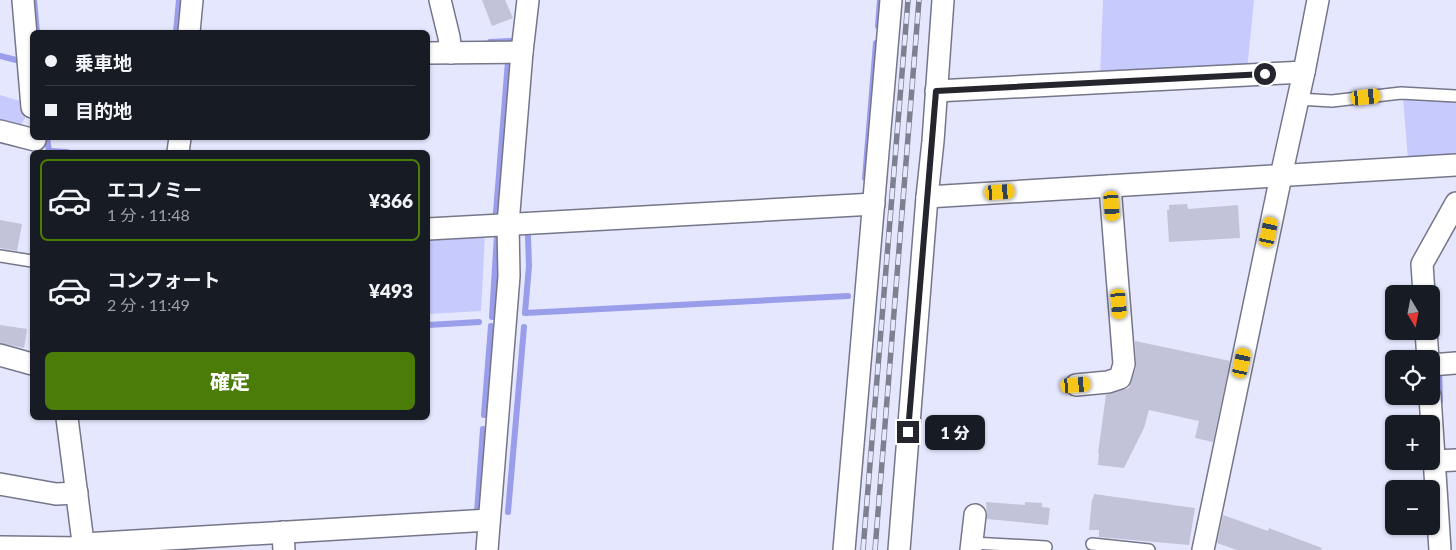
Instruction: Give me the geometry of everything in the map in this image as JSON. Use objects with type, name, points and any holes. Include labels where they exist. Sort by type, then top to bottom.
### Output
[{"type":"street","points":[[23,0],[30,82]]},
{"type":"street","points":[[189,30],[192,0]]},
{"type":"street","points":[[440,0],[451,53]]},
{"type":"street","points":[[487,550],[509,276],[508,224],[528,0]]},
{"type":"street","points":[[844,550],[891,0]]},
{"type":"street","points":[[899,550],[943,0]]},
{"type":"street","points":[[1204,550],[1318,0]]},
{"type":"street","points":[[430,53],[522,52]]},
{"type":"street","points":[[936,91],[1304,72]]},
{"type":"street","points":[[0,131],[36,143]]},
{"type":"street","points":[[927,197],[1456,165]]},
{"type":"street","points":[[1076,385],[1108,382],[1120,378],[1124,364],[1110,186]]},
{"type":"street","points":[[1423,285],[1422,264],[1456,203]]},
{"type":"street","points":[[430,229],[874,204]]},
{"type":"street","points":[[0,355],[30,363]]},
{"type":"street","points":[[1440,364],[1456,363]]},
{"type":"street","points":[[67,420],[84,548]]},
{"type":"street","points":[[1440,461],[1456,460]]},
{"type":"street","points":[[1436,470],[1440,550]]},
{"type":"street","points":[[0,484],[56,494],[77,493]]},
{"type":"street","points":[[972,546],[975,516]]},
{"type":"street","points":[[0,547],[84,548],[284,541],[489,520]]},
{"type":"lane","points":[[1298,99],[1332,101],[1401,93],[1456,96]]},
{"type":"lane","points":[[0,256],[30,261]]},
{"type":"lane","points":[[1092,544],[1149,550]]},
{"type":"lane","points":[[972,546],[1046,547]]},
{"type":"shaded area","points":[[1103,0],[1254,0],[1247,70],[1100,77]]},
{"type":"shaded area","points":[[0,95],[23,102],[25,118],[18,130],[0,125]]},
{"type":"shaded area","points":[[1403,98],[1456,101],[1456,157],[1408,160]]},
{"type":"shaded area","points":[[485,233],[481,311],[430,314],[430,237]]},
{"type":"building","points":[[482,0],[505,0],[513,18],[492,26]]},
{"type":"building","points":[[1187,204],[1188,209],[1238,205],[1240,238],[1169,242],[1167,210],[1169,210],[1169,205]]},
{"type":"building","points":[[0,220],[22,224],[17,251],[0,248]]},
{"type":"building","points":[[0,325],[27,329],[24,348],[0,343]]},
{"type":"building","points":[[1135,341],[1230,361],[1213,442],[1195,438],[1199,421],[1149,410],[1144,428],[1124,468],[1098,465],[1106,395],[1129,388],[1136,367]]},
{"type":"building","points":[[1094,494],[1195,508],[1189,545],[1099,537],[1099,530],[1089,530]]},
{"type":"building","points":[[986,502],[1025,505],[1025,502],[1042,503],[1042,507],[1050,508],[1048,525],[987,519]]},
{"type":"building","points":[[1223,515],[1268,531],[1269,528],[1322,548],[1321,550],[1237,550],[1217,543]]},
{"type":"waterway","points":[[34,0],[37,30]]},
{"type":"waterway","points":[[176,30],[179,0]]},
{"type":"waterway","points":[[878,26],[880,0]]},
{"type":"waterway","points":[[490,42],[510,41],[510,44]]},
{"type":"waterway","points":[[865,178],[876,43]]},
{"type":"waterway","points":[[0,56],[16,60]]},
{"type":"waterway","points":[[496,212],[508,61]]},
{"type":"waterway","points":[[47,140],[49,150]]},
{"type":"waterway","points":[[492,317],[497,235]]},
{"type":"waterway","points":[[528,236],[529,266],[525,313],[848,296]]},
{"type":"waterway","points":[[430,325],[479,322]]},
{"type":"waterway","points":[[484,415],[491,326]]},
{"type":"waterway","points":[[508,512],[524,327]]},
{"type":"waterway","points":[[472,514],[477,513],[483,429]]},
{"type":"railway","points":[[863,550],[908,0]]},
{"type":"railway","points":[[875,550],[919,0]]},
{"type":"route","points":[[908,432],[936,91],[1265,74]]}]
